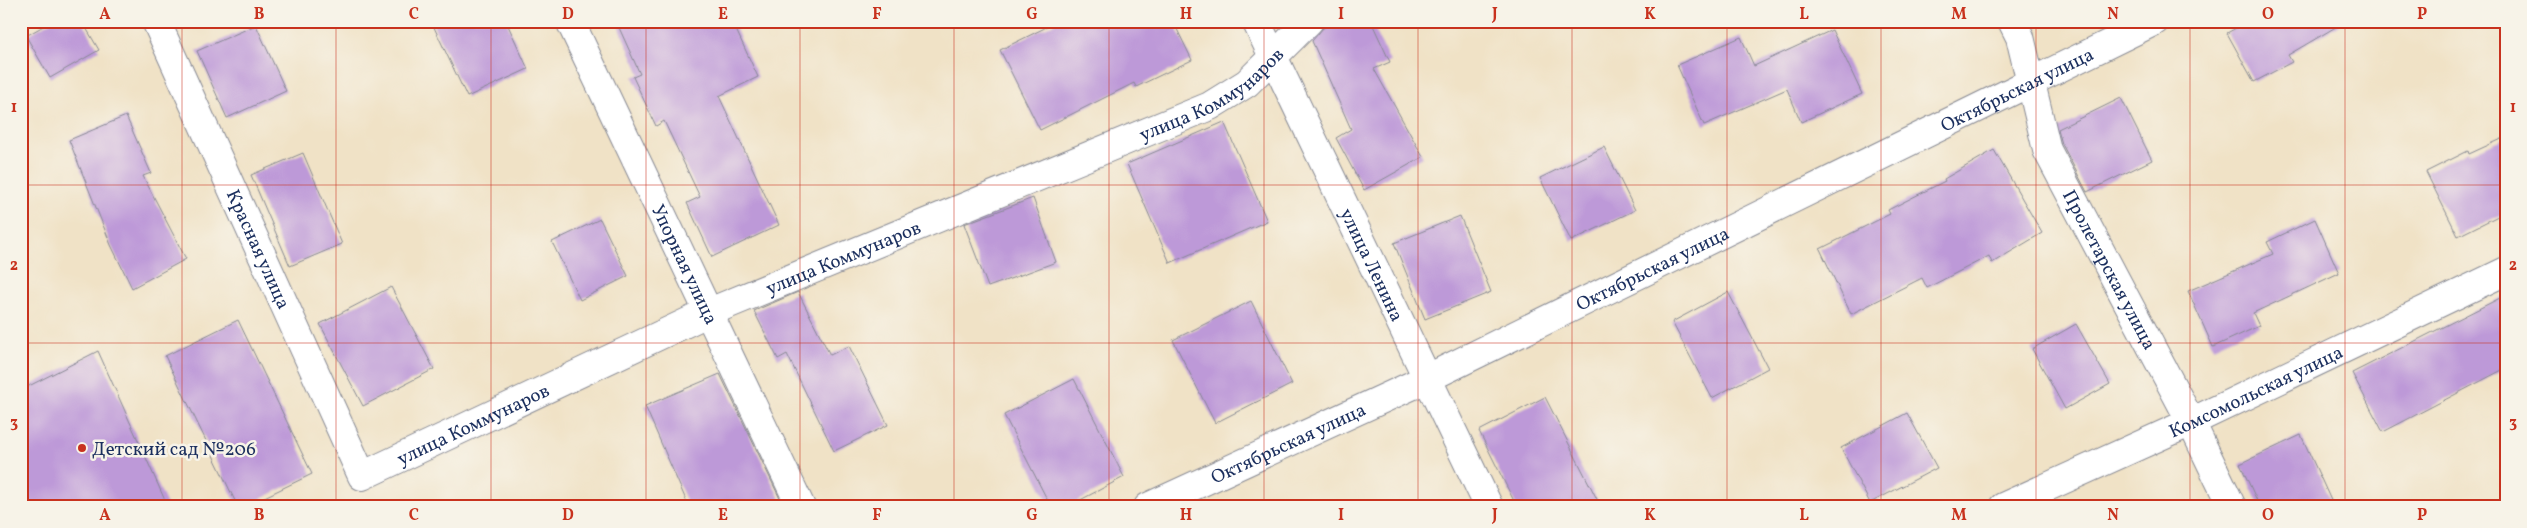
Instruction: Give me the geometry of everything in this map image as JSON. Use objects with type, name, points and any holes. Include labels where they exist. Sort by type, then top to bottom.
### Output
[{"type":"street","name":"Красная улица","points":[[156,21],[362,476]]},
{"type":"street","name":"Упорная улица","points":[[570,21],[707,313],[801,507]]},
{"type":"street","name":"улица Ленина","points":[[1256,21],[1489,507]]},
{"type":"street","name":"улица Коммунаров","points":[[362,476],[707,313],[1210,106],[1247,83],[1309,21]]},
{"type":"street","name":"Пролетарская улица","points":[[2012,21],[2020,37],[2048,150],[2191,422],[2232,507]]},
{"type":"street","name":"Октябрьская улица","points":[[1148,507],[1426,379],[2155,21]]},
{"type":"street","name":"Комсомольская улица","points":[[2003,507],[2191,422],[2506,270]]},
{"type":"building","points":[[52,21],[82,21],[99,50],[50,78],[26,36]]},
{"type":"building","points":[[431,21],[506,21],[528,69],[467,97]]},
{"type":"building","points":[[616,21],[732,21],[758,77],[719,96],[779,225],[712,257],[687,203],[700,197],[664,121],[656,126],[633,77],[640,74]]},
{"type":"building","points":[[1059,21],[1173,21],[1192,60],[1136,87],[1134,83],[1040,130],[1000,50]]},
{"type":"building","points":[[1337,21],[1371,21],[1390,62],[1374,69],[1423,157],[1364,190],[1336,138],[1351,129],[1312,41],[1323,28]]},
{"type":"building","points":[[2249,21],[2346,21],[2288,55],[2292,62],[2254,82],[2227,33]]},
{"type":"building","points":[[256,25],[286,91],[227,118],[197,51]]},
{"type":"building","points":[[1832,30],[1862,94],[1801,122],[1787,89],[1704,125],[1677,65],[1741,37],[1754,66]]},
{"type":"building","points":[[2121,98],[2152,160],[2087,192],[2062,144],[2058,129]]},
{"type":"building","points":[[126,116],[151,173],[143,176],[186,259],[132,288],[111,245],[69,140]]},
{"type":"building","points":[[1224,122],[1267,221],[1170,263],[1127,164]]},
{"type":"building","points":[[2506,137],[2506,212],[2458,236],[2426,172],[2468,151],[2469,154]]},
{"type":"building","points":[[1604,147],[1635,210],[1571,241],[1540,178]]},
{"type":"building","points":[[1994,150],[2042,233],[1992,263],[1989,256],[1927,288],[1922,278],[1851,314],[1820,249],[1890,214],[1888,210],[1945,181],[1944,179]]},
{"type":"building","points":[[303,153],[342,244],[290,266],[251,175]]},
{"type":"building","points":[[1033,198],[1056,262],[988,287],[964,224]]},
{"type":"building","points":[[1460,216],[1491,292],[1425,319],[1394,243]]},
{"type":"building","points":[[600,219],[628,276],[580,300],[552,242]]},
{"type":"building","points":[[2315,219],[2339,273],[2253,313],[2259,326],[2213,347],[2188,291],[2273,254],[2267,242]]},
{"type":"building","points":[[391,287],[434,369],[363,406],[320,324]]},
{"type":"building","points":[[798,292],[830,355],[849,346],[888,425],[834,451],[787,354],[778,359],[754,311]]},
{"type":"building","points":[[1728,292],[1768,368],[1712,398],[1672,322]]},
{"type":"building","points":[[2506,295],[2506,368],[2383,432],[2352,373]]},
{"type":"building","points":[[1251,301],[1292,384],[1215,423],[1173,340]]},
{"type":"building","points":[[238,320],[312,474],[244,507],[238,507],[165,356]]},
{"type":"building","points":[[2076,324],[2110,384],[2065,409],[2032,349]]},
{"type":"building","name":"Детский сад №206","points":[[98,351],[168,507],[21,507],[21,390]]},
{"type":"building","points":[[720,374],[784,507],[689,507],[645,406]]},
{"type":"building","points":[[1074,379],[1124,477],[1067,507],[1051,507],[1004,415]]},
{"type":"building","points":[[1545,397],[1601,507],[1517,507],[1479,431]]},
{"type":"building","points":[[1907,413],[1937,468],[1870,503],[1841,448]]},
{"type":"building","points":[[2301,435],[2334,507],[2260,507],[2240,464]]},
{"type":"place","name":"Детский сад №206","points":[[82,448]]}]
